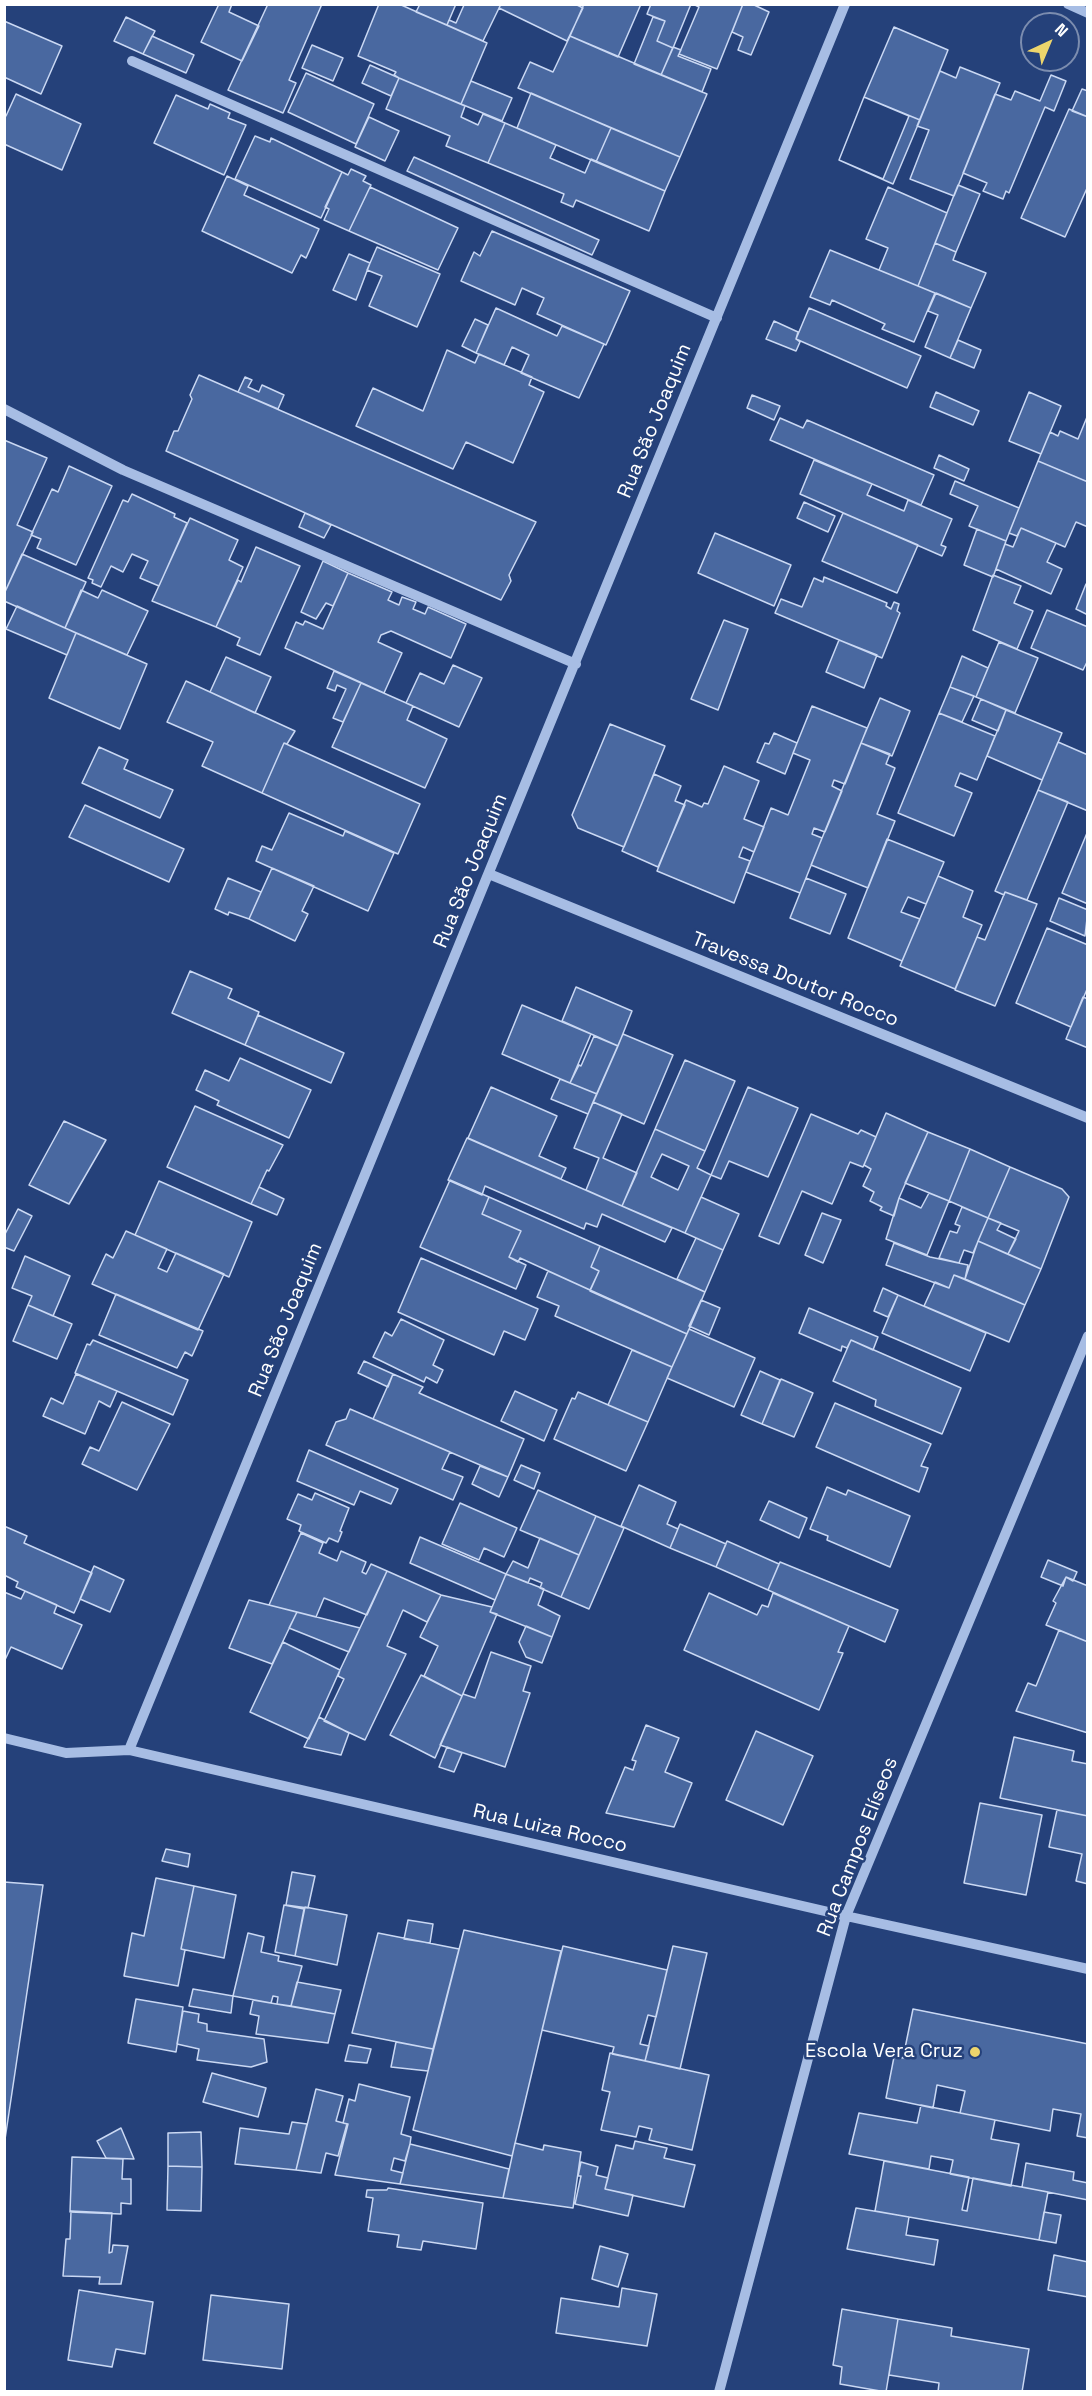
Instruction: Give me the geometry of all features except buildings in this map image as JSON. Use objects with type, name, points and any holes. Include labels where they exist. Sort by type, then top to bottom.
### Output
[{"type":"street","name":"Rua São Joaquim","points":[[129,1750],[845,4]]},
{"type":"street","points":[[1068,4],[1088,13]]},
{"type":"street","points":[[132,61],[717,318]]},
{"type":"street","points":[[4,409],[123,470],[576,664]]},
{"type":"street","name":"Travessa Doutor Rocco","points":[[489,874],[1088,1119]]},
{"type":"street","name":"Rua Campos Elíseos","points":[[719,2391],[846,1916],[1088,1336]]},
{"type":"street","name":"Rua Luiza Rocco","points":[[4,1738],[66,1753],[129,1750],[846,1916],[1088,1969]]},
{"type":"place","name":"Escola Vera Cruz","points":[[975,2052]]}]
